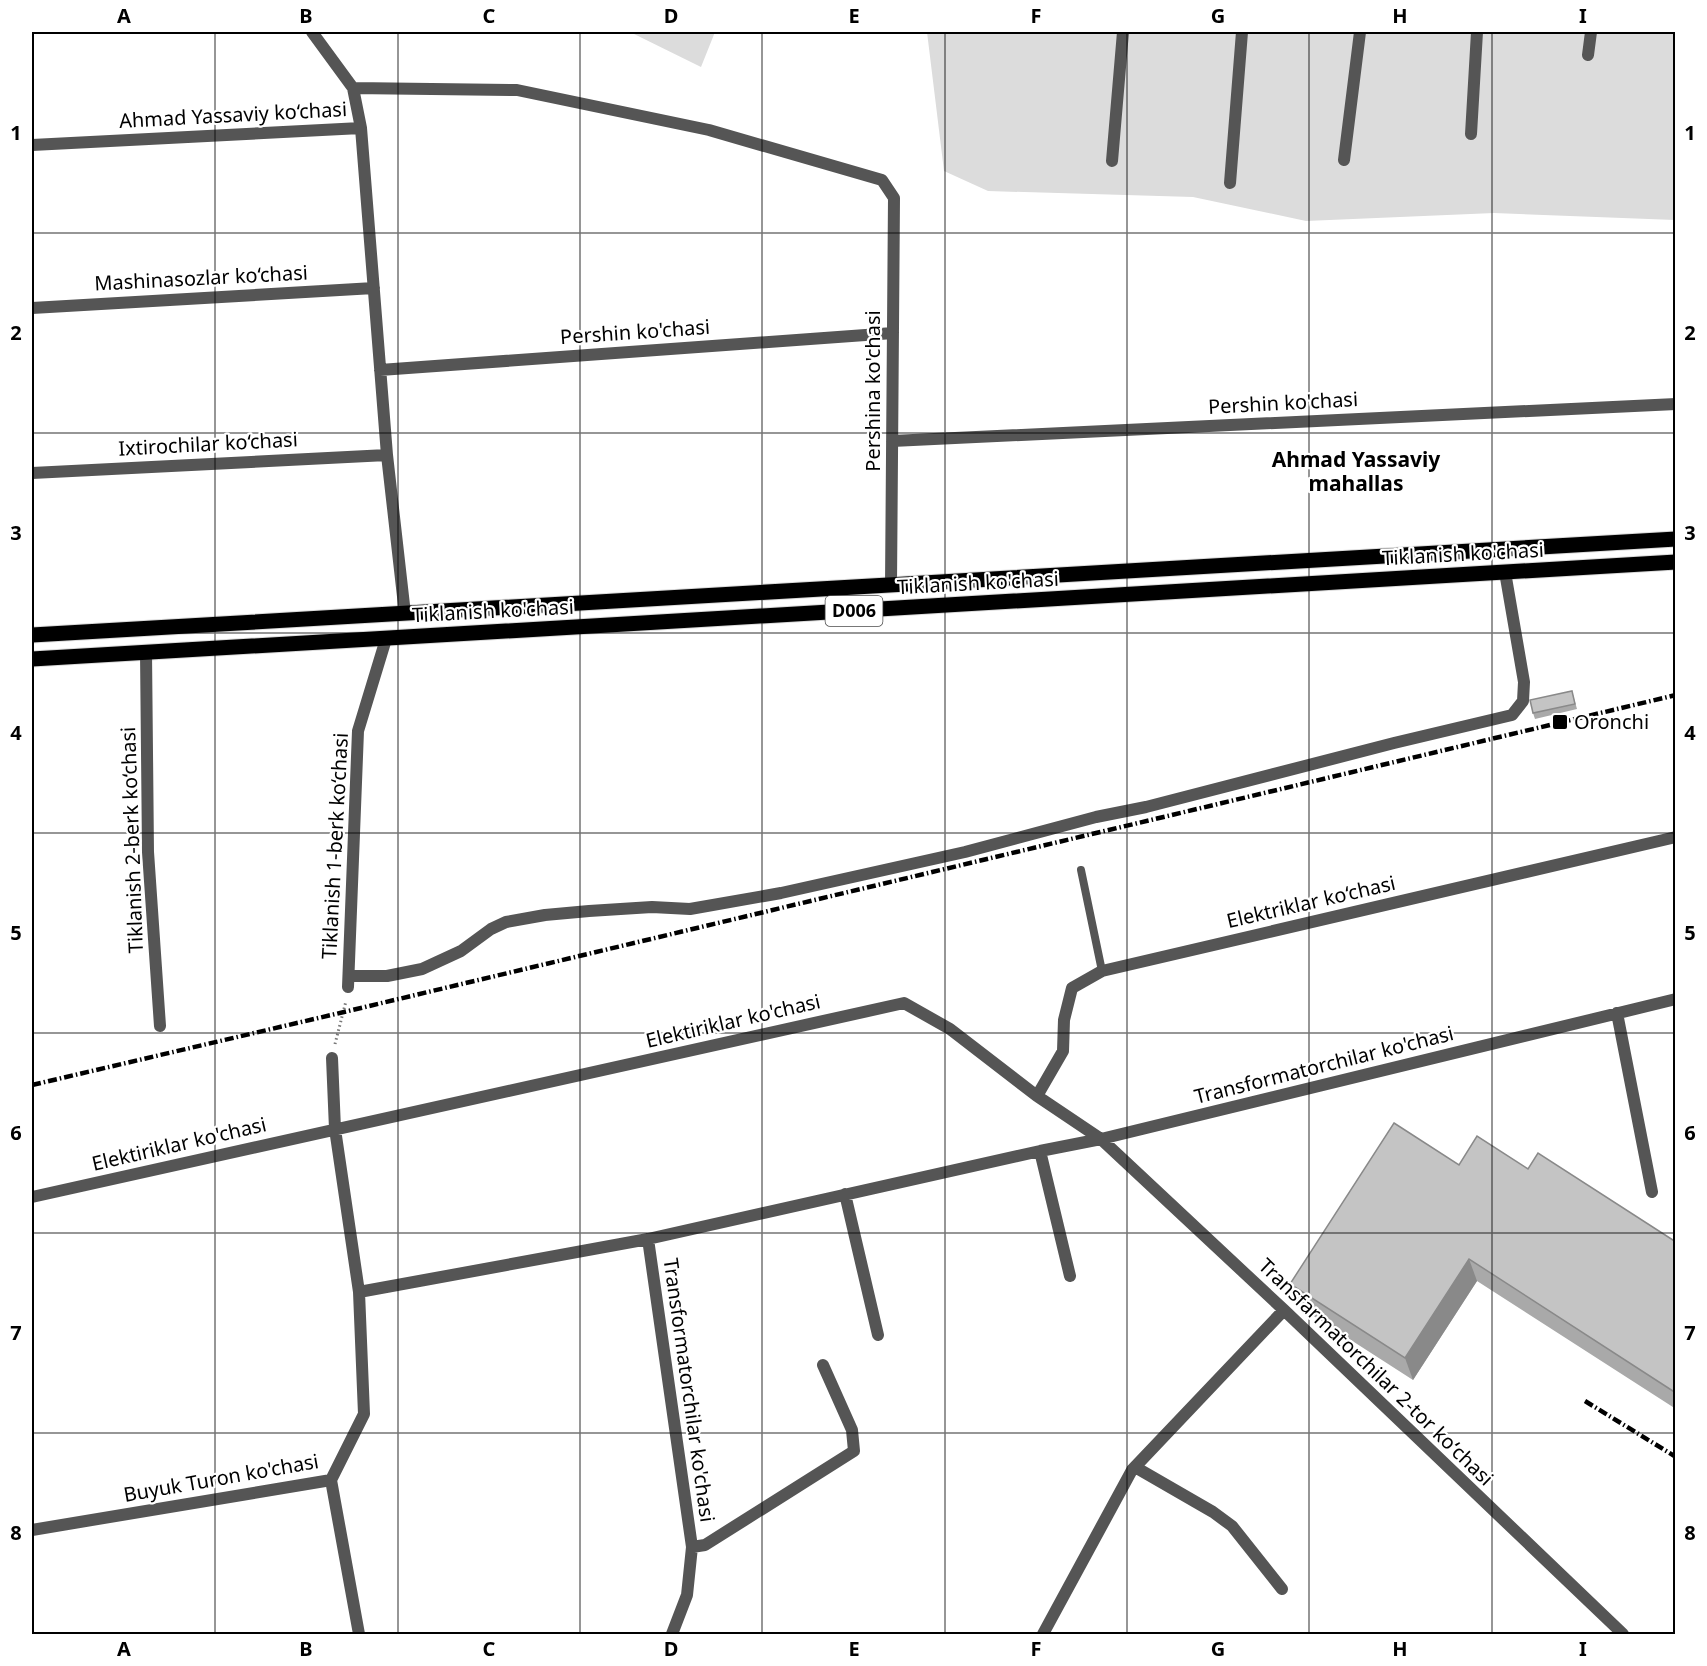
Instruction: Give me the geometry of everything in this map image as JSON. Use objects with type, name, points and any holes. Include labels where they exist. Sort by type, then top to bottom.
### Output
[{"type":"main road","name":"D006","points":[[32,635],[1676,539]]},
{"type":"main road","name":"Tiklanish ko'chasi","points":[[32,659],[1676,562]]},
{"type":"main road","points":[[386,639],[405,614]]},
{"type":"street","name":"Ahmad Yassaviy ko‘chasi","points":[[32,145],[361,128],[353,88],[312,32]]},
{"type":"street","points":[[1112,161],[1123,32]]},
{"type":"street","points":[[1230,183],[1242,32]]},
{"type":"street","points":[[1344,160],[1360,32]]},
{"type":"street","points":[[1471,134],[1477,32]]},
{"type":"street","points":[[1588,55],[1591,32]]},
{"type":"street","name":"Pershina ko'chasi","points":[[353,88],[517,90],[709,130],[882,180],[894,198],[891,585]]},
{"type":"street","points":[[361,128],[387,454],[405,614]]},
{"type":"street","name":"Mashinasozlar ko‘chasi","points":[[32,308],[374,288]]},
{"type":"street","name":"Pershin ko'chasi","points":[[380,370],[893,333]]},
{"type":"street","name":"Pershin ko'chasi","points":[[892,441],[1676,404]]},
{"type":"street","name":"Ixtirochilar ko‘chasi","points":[[32,473],[387,454]]},
{"type":"street","points":[[349,981],[422,969],[461,951],[506,921],[589,911],[652,907],[690,909],[781,893],[977,849],[1096,817],[1146,807],[1394,743],[1512,716],[1523,701],[1524,682],[1505,572]]},
{"type":"street","name":"Tiklanish 1-berk ko‘chasi","points":[[349,981],[358,731],[386,639]]},
{"type":"street","name":"Tiklanish 2-berk ko‘chasi","points":[[146,652],[148,852],[160,1026]]},
{"type":"street","name":"Elektriklar ko‘chasi","points":[[1037,1096],[1063,1051],[1064,1020],[1072,988],[1102,971],[1676,837]]},
{"type":"street","name":"Transformatorchilar ko'chasi","points":[[359,1292],[648,1239],[1040,1150],[1101,1139],[1676,999]]},
{"type":"street","name":"Elektiriklar ko'chasi","points":[[32,1197],[904,1003],[950,1029],[1037,1096],[1101,1139]]},
{"type":"street","points":[[1617,1013],[1652,1192]]},
{"type":"street","points":[[332,1059],[335,1130],[359,1292]]},
{"type":"street","name":"Transfarmatorchilar 2-tor koʻchasi","points":[[1101,1139],[1284,1310],[1623,1635]]},
{"type":"street","points":[[1040,1150],[1070,1276]]},
{"type":"street","points":[[845,1194],[878,1335]]},
{"type":"street","name":"Transformatorchilar ko'chasi","points":[[648,1239],[692,1547]]},
{"type":"street","name":"Buyuk Turon ko'chasi","points":[[32,1530],[331,1480],[364,1414],[359,1292]]},
{"type":"street","points":[[1043,1635],[1132,1470],[1284,1310]]},
{"type":"street","points":[[672,1635],[687,1594],[692,1547],[705,1545],[854,1451],[852,1430],[823,1365]]},
{"type":"street","points":[[1135,1467],[1214,1512],[1232,1526],[1282,1589]]},
{"type":"street","points":[[331,1480],[359,1635]]},
{"type":"lane","points":[[1081,870],[1102,971]]},
{"type":"path","points":[[338,1032],[349,981]]},
{"type":"shaded area","points":[[630,32],[715,32],[701,67]]},
{"type":"shaded area","points":[[927,32],[1675,32],[1675,220],[1494,213],[1306,221],[1193,197],[988,191],[944,171]]},
{"type":"building","points":[[1572,691],[1575,704],[1533,713],[1530,700]]},
{"type":"building","points":[[1394,1123],[1459,1165],[1477,1136],[1528,1169],[1538,1153],[1676,1242],[1676,1393],[1469,1259],[1405,1358],[1290,1284]]},
{"type":"railway","points":[[32,1085],[1676,695]]},
{"type":"railway","points":[[1585,1401],[1676,1457]]},
{"type":"place","name":"Oronchi","points":[[1560,722]]},
{"type":"district","name":"Ahmad Yassaviy mahallas","points":[[1356,472]]}]
